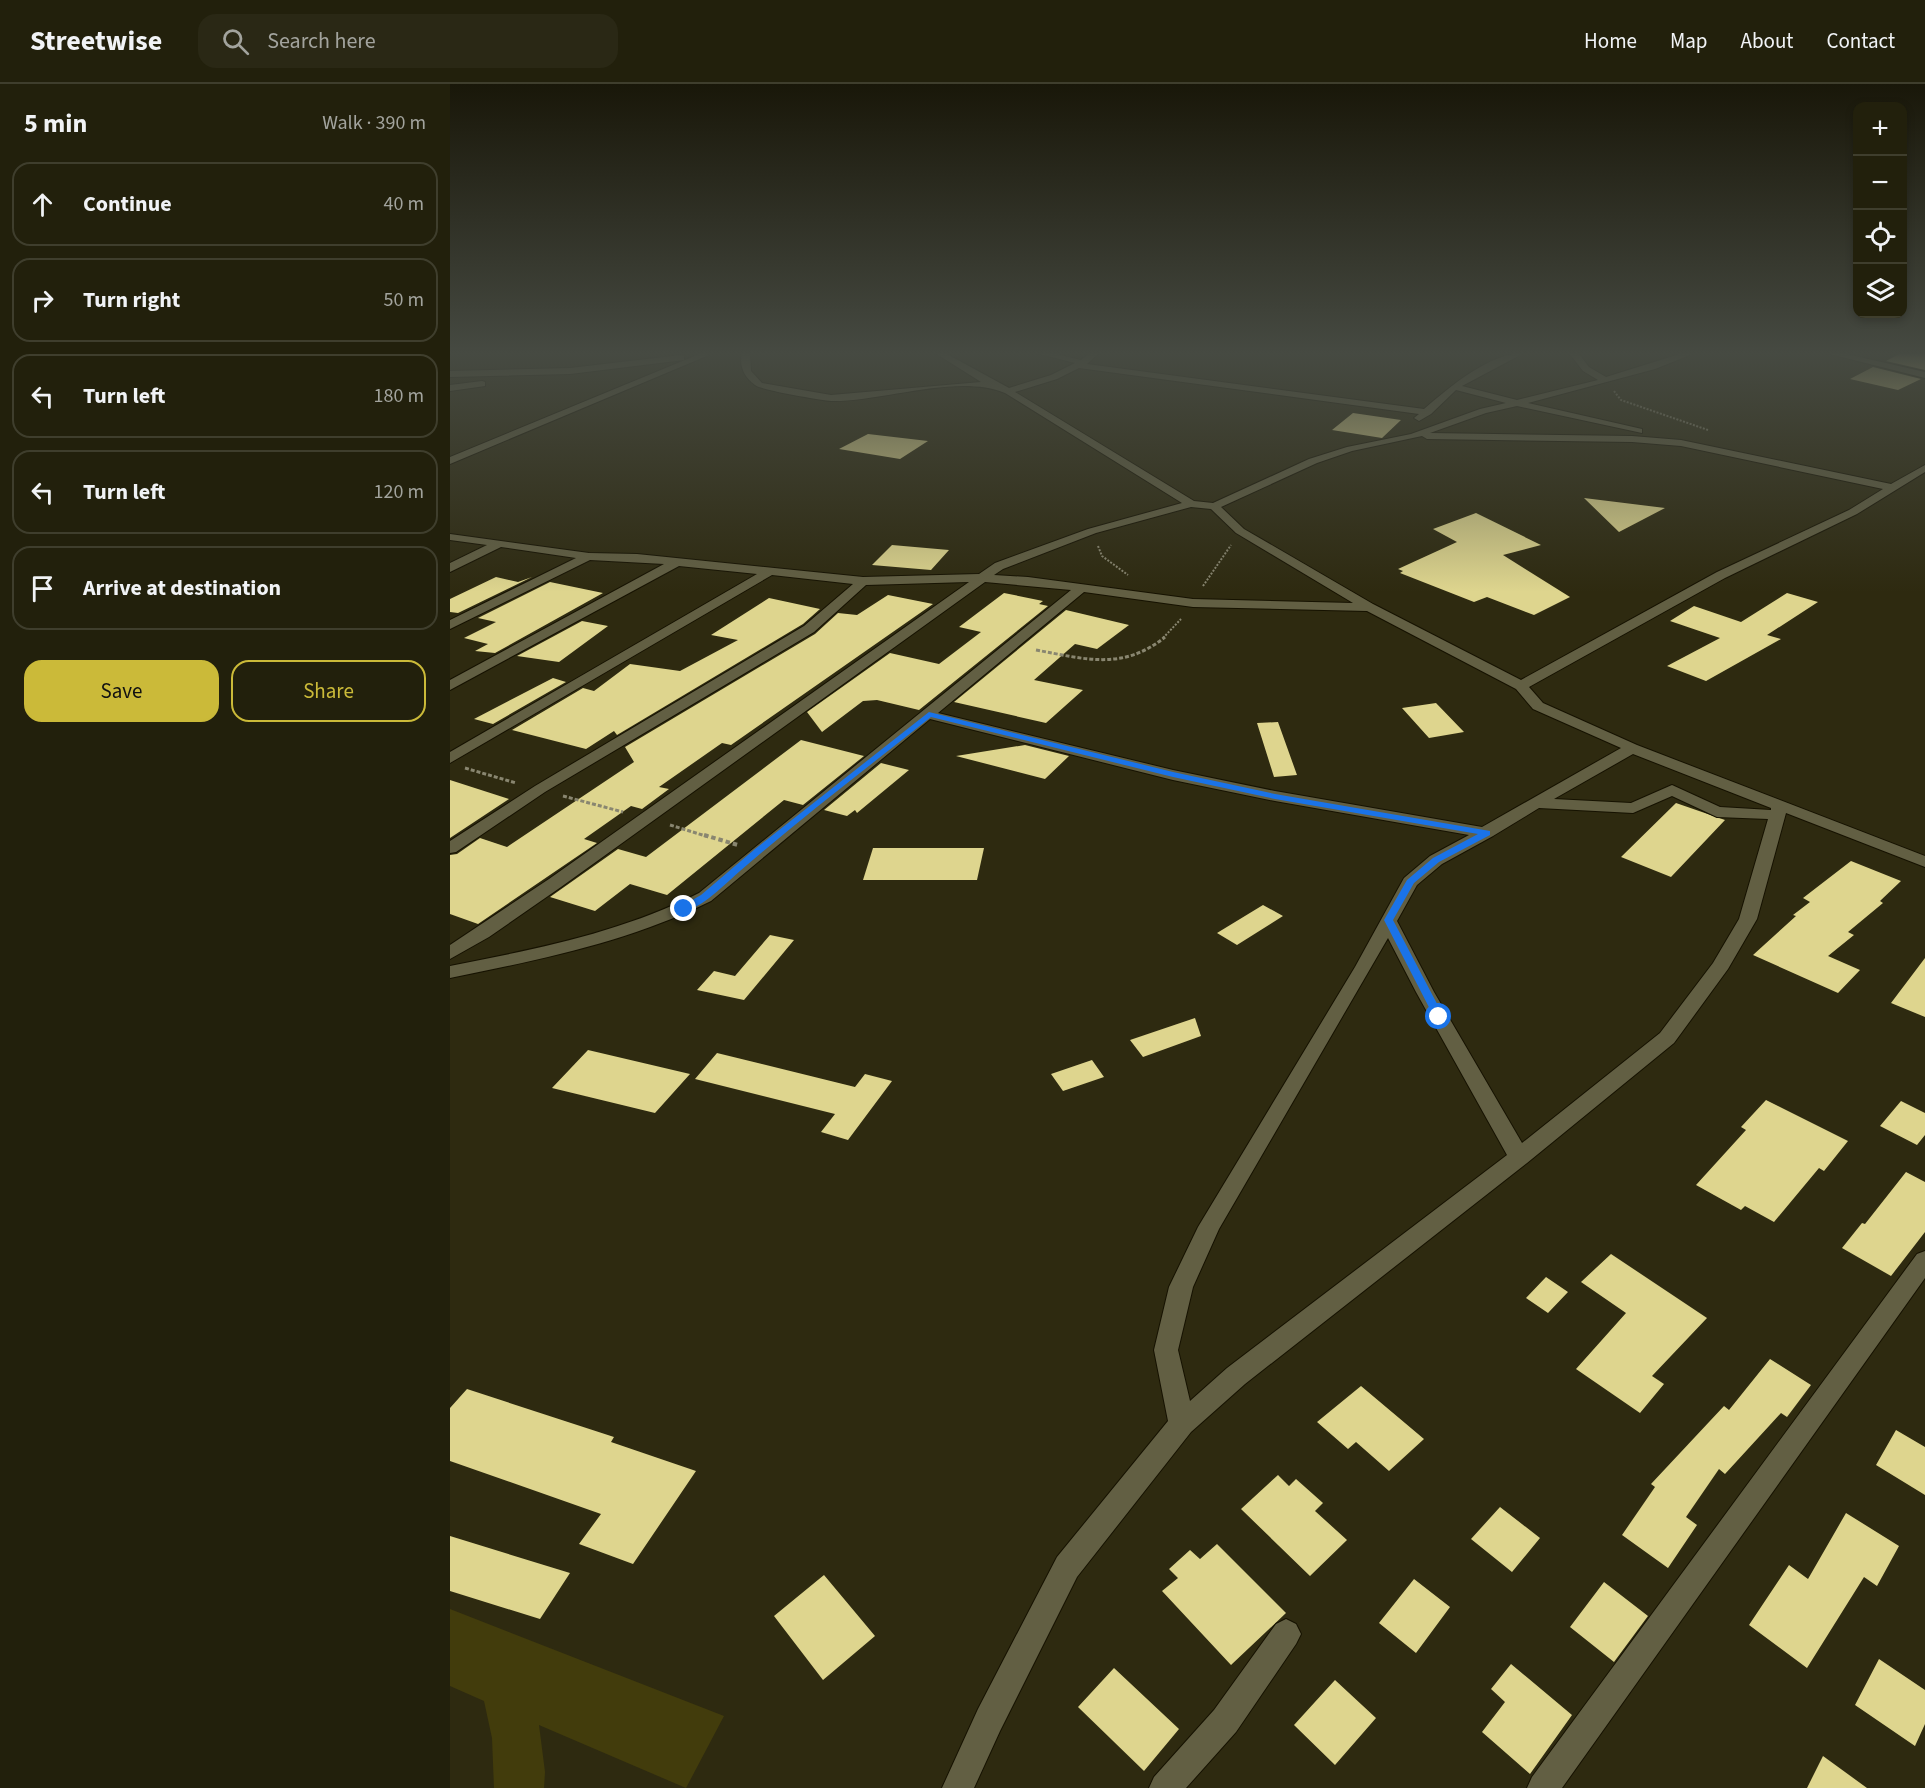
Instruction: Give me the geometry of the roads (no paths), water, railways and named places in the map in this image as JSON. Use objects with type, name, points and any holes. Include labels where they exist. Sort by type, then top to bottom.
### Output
[{"type":"street","points":[[450,461],[519,433]]},
{"type":"street","points":[[1075,433],[1191,504]]},
{"type":"street","points":[[1407,433],[1408,437]]},
{"type":"street","points":[[450,952],[492,927],[999,566],[1092,531],[1191,504],[1214,506],[1313,461],[1350,449],[1421,433]]},
{"type":"street","points":[[1637,433],[1893,488]]},
{"type":"street","points":[[1408,437],[1621,438],[1681,443]]},
{"type":"street","points":[[1521,686],[1721,575],[1853,512],[1925,468]]},
{"type":"street","points":[[1214,506],[1240,531],[1369,607],[1521,686],[1538,705],[1632,748],[1779,810],[1925,861]]},
{"type":"street","points":[[450,537],[589,556],[677,562],[863,581],[980,578],[1193,603],[1369,607]]},
{"type":"street","points":[[450,568],[499,544]]},
{"type":"street","points":[[450,624],[589,556]]},
{"type":"street","points":[[450,686],[677,562]]},
{"type":"street","points":[[456,763],[769,572]]},
{"type":"street","points":[[450,849],[540,789],[809,629],[863,581]]},
{"type":"street","points":[[450,972],[516,958],[612,933],[684,909],[705,897],[758,850],[929,715],[969,679],[1080,588]]},
{"type":"street","points":[[929,715],[1207,782],[1487,833]]},
{"type":"street","points":[[1182,1424],[1166,1350],[1181,1287],[1209,1227],[1364,967],[1410,882],[1436,860],[1487,833],[1632,748]]},
{"type":"street","points":[[1537,803],[1634,808],[1672,790],[1717,812],[1779,810]]},
{"type":"street","points":[[958,1788],[989,1720],[1066,1567],[1182,1424],[1236,1376],[1519,1157],[1666,1038],[1721,965],[1748,919],[1779,810]]},
{"type":"street","points":[[1388,920],[1425,992],[1519,1157]]},
{"type":"street","points":[[1543,1788],[1925,1260]]},
{"type":"street","points":[[1165,1788],[1225,1721],[1286,1634]]}]
